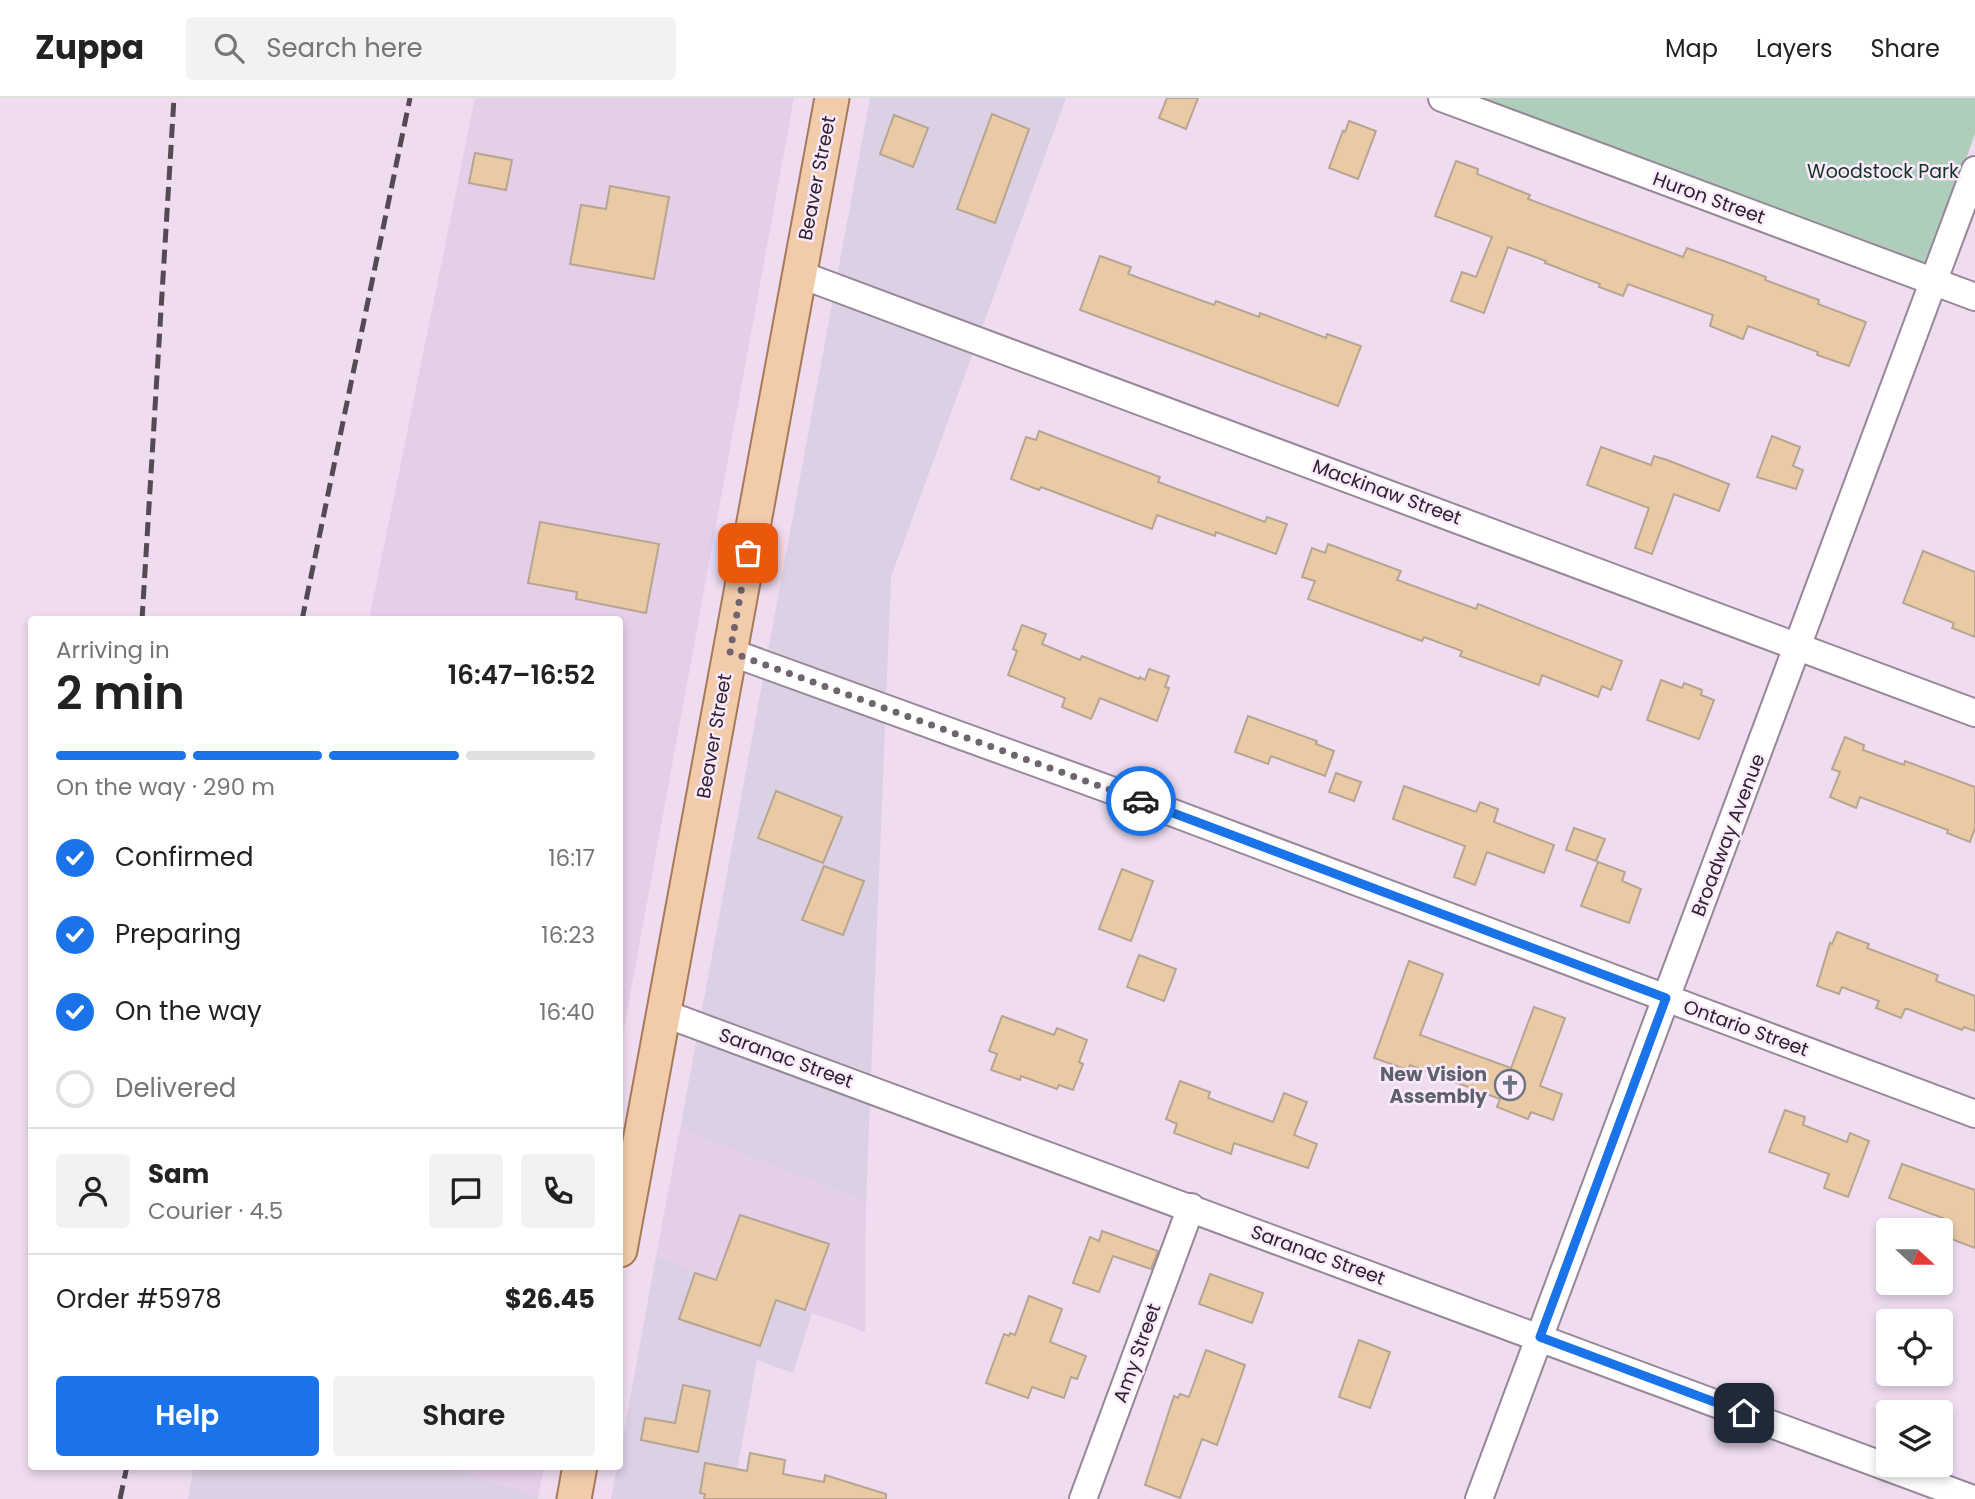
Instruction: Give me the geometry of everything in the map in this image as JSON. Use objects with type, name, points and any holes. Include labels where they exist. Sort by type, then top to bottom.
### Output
[{"type":"main road","name":"Beaver Street","points":[[623,1233],[832,98]]},
{"type":"main road","points":[[574,1499],[579,1470]]},
{"type":"street","name":"Huron Street","points":[[1442,98],[1975,297]]},
{"type":"street","name":"Broadway Avenue","points":[[1479,1499],[1975,170]]},
{"type":"street","name":"Mackinaw Street","points":[[799,274],[1975,713]]},
{"type":"street","name":"Ontario Street","points":[[730,652],[1144,802],[1975,1114]]},
{"type":"street","name":"Saranac Street","points":[[663,1013],[1973,1499]]},
{"type":"street","name":"Amy Street","points":[[1083,1499],[1191,1207]]},
{"type":"shaded area","points":[[475,98],[794,98],[623,1034],[623,616],[370,616]]},
{"type":"shaded area","points":[[870,98],[1066,98],[891,577],[866,1202],[680,1129]]},
{"type":"shaded area","points":[[680,1129],[866,1202],[865,1332],[656,1256]]},
{"type":"shaded area","points":[[656,1256],[812,1313],[793,1373],[757,1360],[732,1499],[611,1499],[616,1470],[623,1470],[623,1438]]},
{"type":"shaded area","points":[[193,1470],[461,1470],[538,1497],[538,1499],[188,1499]]},
{"type":"shaded area","points":[[461,1470],[543,1470],[538,1497]]},
{"type":"green space","name":"Woodstock Park","points":[[1478,98],[1975,98],[1975,134],[1928,265]]},
{"type":"building","points":[[1167,98],[1198,98],[1186,129],[1159,118]]},
{"type":"building","points":[[992,114],[1029,129],[995,223],[957,209]]},
{"type":"building","points":[[894,115],[928,128],[913,167],[880,154]]},
{"type":"building","points":[[1349,121],[1376,131],[1358,179],[1329,168]]},
{"type":"building","points":[[475,153],[512,160],[506,190],[469,183]]},
{"type":"building","points":[[1456,161],[1478,169],[1477,174],[1530,195],[1528,199],[1683,257],[1687,248],[1732,264],[1766,277],[1765,280],[1819,300],[1818,304],[1866,322],[1849,366],[1748,326],[1743,339],[1740,338],[1710,326],[1713,315],[1628,284],[1623,296],[1508,247],[1484,313],[1451,301],[1462,272],[1476,277],[1492,237],[1435,216]]},
{"type":"building","points":[[610,186],[669,197],[654,279],[570,264],[581,205],[606,209]]},
{"type":"building","points":[[1100,256],[1131,267],[1128,274],[1214,305],[1216,301],[1259,317],[1260,313],[1326,338],[1327,334],[1361,346],[1338,406],[1080,310]]},
{"type":"building","points":[[1039,431],[1160,477],[1158,482],[1265,522],[1267,517],[1287,524],[1276,554],[1216,532],[1215,536],[1157,515],[1152,529],[1041,487],[1039,490],[1011,479],[1026,437],[1036,440]]},
{"type":"building","points":[[1772,436],[1800,447],[1793,466],[1803,470],[1796,489],[1757,477]]},
{"type":"building","points":[[1601,447],[1651,465],[1654,456],[1729,484],[1719,511],[1674,494],[1652,554],[1635,548],[1649,508],[1587,485]]},
{"type":"building","points":[[540,522],[659,544],[646,613],[576,599],[577,592],[528,583]]},
{"type":"building","points":[[1328,544],[1401,571],[1397,580],[1476,609],[1478,604],[1622,661],[1611,690],[1602,686],[1598,697],[1542,675],[1539,685],[1460,656],[1462,651],[1424,637],[1422,641],[1308,599],[1315,581],[1302,577],[1312,548],[1325,553]]},
{"type":"building","points":[[1923,551],[1975,572],[1975,637],[1952,628],[1954,623],[1903,603]]},
{"type":"building","points":[[1022,625],[1046,634],[1042,644],[1080,660],[1082,656],[1139,679],[1140,677],[1145,680],[1149,669],[1169,676],[1165,687],[1169,688],[1157,721],[1100,698],[1091,719],[1062,707],[1065,698],[1008,675],[1017,651],[1013,649]]},
{"type":"building","points":[[1661,680],[1682,688],[1684,683],[1702,690],[1701,695],[1714,700],[1699,739],[1647,720]]},
{"type":"building","points":[[1248,716],[1317,741],[1316,744],[1334,751],[1325,776],[1271,756],[1268,764],[1235,752]]},
{"type":"building","points":[[1845,737],[1864,745],[1863,750],[1904,765],[1905,761],[1975,787],[1975,828],[1970,842],[1947,833],[1948,830],[1860,797],[1856,808],[1830,797],[1840,772],[1832,769]]},
{"type":"building","points":[[1336,773],[1361,782],[1354,801],[1329,792]]},
{"type":"building","points":[[1404,786],[1476,812],[1480,802],[1498,809],[1494,822],[1554,845],[1544,873],[1487,852],[1475,885],[1454,877],[1465,846],[1393,819]]},
{"type":"building","points":[[776,791],[842,817],[823,863],[758,838]]},
{"type":"building","points":[[1574,828],[1605,839],[1596,861],[1566,850]]},
{"type":"building","points":[[1598,862],[1625,872],[1622,881],[1641,889],[1629,923],[1581,906]]},
{"type":"building","points":[[824,866],[864,881],[843,935],[802,920]]},
{"type":"building","points":[[1122,869],[1153,881],[1131,941],[1099,929]]},
{"type":"building","points":[[1837,932],[1869,944],[1867,948],[1938,975],[1936,981],[1975,996],[1975,1031],[1964,1027],[1962,1030],[1908,1009],[1905,1009],[1901,1018],[1876,1008],[1879,1001],[1842,987],[1839,994],[1817,986],[1830,943],[1832,944]]},
{"type":"building","points":[[1139,955],[1176,969],[1164,1001],[1127,987]]},
{"type":"building","points":[[1409,961],[1443,974],[1420,1035],[1511,1068],[1534,1007],[1565,1018],[1540,1086],[1562,1094],[1553,1120],[1531,1112],[1528,1119],[1497,1107],[1500,1099],[1410,1065],[1408,1070],[1374,1058]]},
{"type":"building","points":[[1002,1016],[1054,1035],[1057,1028],[1087,1040],[1079,1062],[1083,1064],[1073,1090],[1059,1085],[1057,1089],[1021,1076],[1020,1080],[991,1070],[997,1054],[989,1051]]},
{"type":"building","points":[[1180,1081],[1210,1092],[1208,1098],[1273,1122],[1284,1093],[1307,1102],[1294,1135],[1317,1144],[1308,1168],[1234,1143],[1231,1154],[1174,1133],[1177,1124],[1166,1119]]},
{"type":"building","points":[[1785,1110],[1805,1117],[1803,1125],[1847,1142],[1850,1133],[1869,1141],[1848,1197],[1824,1188],[1829,1174],[1769,1152]]},
{"type":"building","points":[[1902,1164],[1975,1190],[1975,1248],[1953,1240],[1953,1218],[1943,1218],[1889,1198]]},
{"type":"building","points":[[740,1215],[829,1244],[805,1310],[776,1300],[760,1346],[679,1319],[695,1273],[716,1280]]},
{"type":"building","points":[[1102,1231],[1158,1251],[1151,1269],[1113,1256],[1099,1292],[1073,1283],[1090,1237],[1099,1241]]},
{"type":"building","points":[[1210,1274],[1263,1293],[1252,1323],[1199,1304]]},
{"type":"building","points":[[1029,1296],[1062,1309],[1050,1342],[1086,1356],[1077,1379],[1071,1377],[1064,1398],[1032,1387],[1028,1398],[986,1383],[1004,1334],[1015,1335]]},
{"type":"building","points":[[1359,1340],[1390,1352],[1370,1408],[1339,1397]]},
{"type":"building","points":[[1206,1350],[1245,1365],[1217,1445],[1202,1439],[1180,1498],[1145,1485],[1174,1396],[1178,1398],[1180,1394],[1189,1397]]},
{"type":"building","points":[[683,1385],[710,1391],[698,1452],[641,1440],[645,1418],[675,1423]]},
{"type":"building","points":[[750,1453],[785,1460],[783,1474],[824,1482],[825,1475],[886,1494],[886,1499],[704,1499],[705,1494],[700,1493],[705,1463],[747,1471]]},
{"type":"railway","points":[[142,616],[174,98]]},
{"type":"railway","points":[[303,616],[410,98]]},
{"type":"railway","points":[[120,1499],[126,1470]]},
{"type":"way so far","points":[[748,553],[730,652],[1141,801]]},
{"type":"place","name":"New Vision Assembly","points":[[1510,1085]]},
{"type":"route","points":[[1141,801],[1666,998],[1540,1337],[1744,1413]]}]
